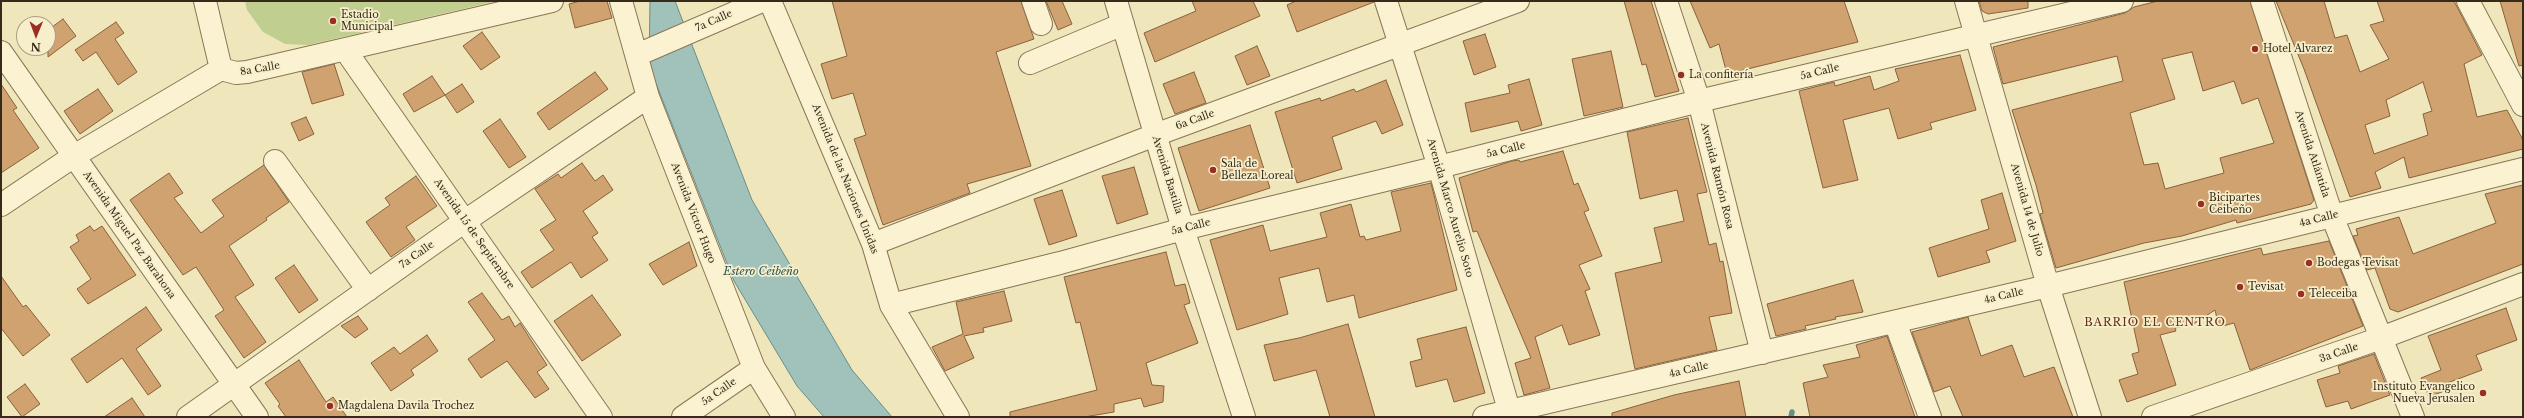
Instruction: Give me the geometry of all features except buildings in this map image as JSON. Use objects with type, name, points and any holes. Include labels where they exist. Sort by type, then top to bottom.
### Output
[{"type":"street","points":[[1,205],[74,156],[221,69],[205,1]]},
{"type":"street","name":"8a Calle","points":[[221,69],[236,73],[247,72],[346,51],[552,1]]},
{"type":"street","name":"Avenida Víctor Hugo","points":[[620,1],[648,97],[754,368],[784,417]]},
{"type":"street","name":"Avenida de las Naciones Unidas","points":[[770,1],[873,244],[891,305],[958,417]]},
{"type":"street","points":[[1033,1],[1041,24]]},
{"type":"street","name":"Avenida Bastilla","points":[[1116,1],[1183,229],[1244,417]]},
{"type":"street","name":"Avenida Marco Aurelio Soto","points":[[1386,1],[1439,167],[1510,414]]},
{"type":"street","name":"6a Calle","points":[[873,244],[1155,135],[1518,1]]},
{"type":"street","name":"Avenida Ramón Rosa","points":[[1666,1],[1699,101],[1762,353]]},
{"type":"street","name":"Avenida 14 de Julio","points":[[1966,1],[2048,286],[2090,417]]},
{"type":"street","name":"5a Calle","points":[[891,305],[1060,263],[1183,229],[1439,167],[1699,101],[1976,34],[2122,1]]},
{"type":"street","name":"Avenida Atlántida","points":[[2262,1],[2332,216],[2413,417]]},
{"type":"street","points":[[2468,1],[2523,105]]},
{"type":"street","name":"7a Calle","points":[[637,55],[752,5]]},
{"type":"street","points":[[1030,63],[1123,24]]},
{"type":"street","name":"Avenida 15 de Septiembre","points":[[346,51],[602,417]]},
{"type":"street","name":"Avenida Miguel Paz Barahona","points":[[1,52],[257,417]]},
{"type":"street","name":"7a Calle","points":[[188,417],[465,221],[648,97]]},
{"type":"street","points":[[275,161],[368,290]]},
{"type":"street","name":"4a Calle","points":[[1484,417],[1510,414],[2048,286],[2523,169]]},
{"type":"street","name":"3a Calle","points":[[2153,417],[2381,338],[2523,284]]},
{"type":"street","points":[[1895,322],[1930,417]]},
{"type":"street","name":"5a Calle","points":[[683,417],[754,368]]},
{"type":"green space","name":"Estadio Municipal","points":[[245,1],[497,1],[308,45],[285,44],[263,32],[247,10]]},
{"type":"water","name":"Estero Ceibeño","points":[[650,1],[675,1],[752,200],[852,370],[892,417],[824,417],[797,386],[734,281],[649,66]]},
{"type":"waterway","points":[[1791,417],[1792,412]]},
{"type":"place","name":"Estadio Municipal","points":[[333,21]]},
{"type":"place","name":"Hotel Alvarez","points":[[2255,49]]},
{"type":"place","name":"La confitería","points":[[1681,75]]},
{"type":"place","name":"Sala de Belleza Loreal","points":[[1213,170]]},
{"type":"place","name":"Bicipartes Ceibeño","points":[[2201,204]]},
{"type":"place","name":"Bodegas Tevisat","points":[[2309,263]]},
{"type":"place","name":"Tevisat","points":[[2240,287]]},
{"type":"place","name":"Teleceiba","points":[[2301,294]]},
{"type":"place","name":"Instituto Evangelico Nueva Jerusalen","points":[[2483,393]]},
{"type":"place","name":"Magdalena Davila Trochez","points":[[330,406]]},
{"type":"district","name":"BARRIO EL CENTRO","points":[[2155,323]]}]
